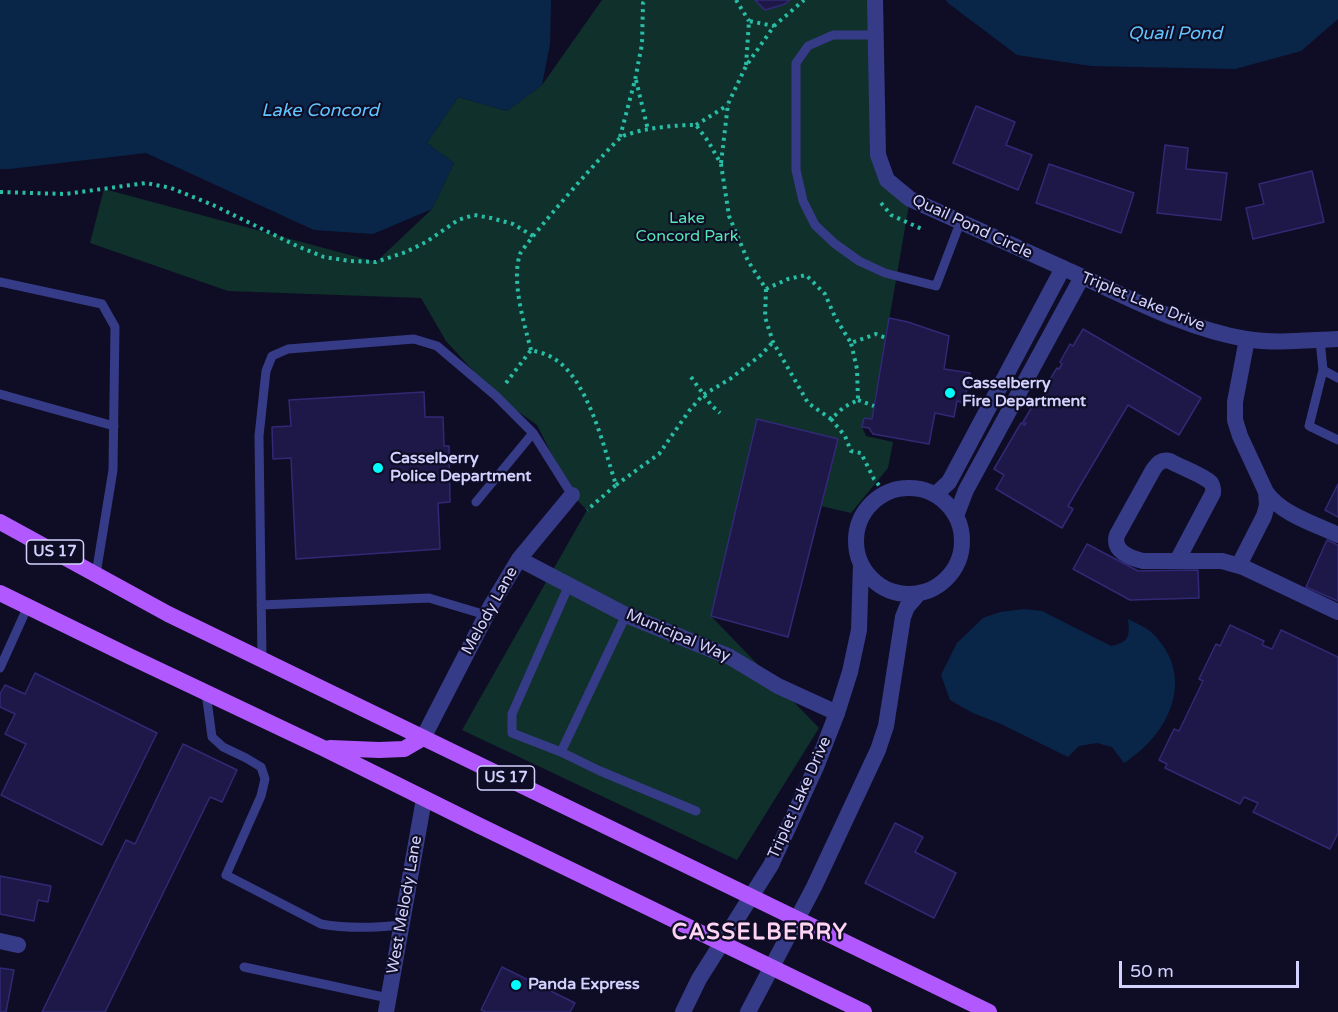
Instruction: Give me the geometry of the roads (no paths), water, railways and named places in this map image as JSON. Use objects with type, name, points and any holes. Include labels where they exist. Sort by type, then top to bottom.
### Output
[{"type":"main road","name":"US 17","points":[[0,522],[168,614],[989,1012]]},
{"type":"main road","points":[[0,593],[864,1012]]},
{"type":"main road","points":[[323,748],[404,749],[423,738]]},
{"type":"street","name":"Quail Pond Circle","points":[[875,0],[878,155],[887,180],[910,200],[1063,268]]},
{"type":"street","name":"Triplet Lake Drive","points":[[936,494],[949,482],[1063,268],[1177,318],[1219,333],[1275,342],[1338,339]]},
{"type":"street","points":[[956,516],[966,490],[1082,277]]},
{"type":"street","points":[[1247,339],[1235,402],[1235,420],[1240,436],[1266,492],[1274,501],[1285,510],[1338,535]]},
{"type":"street","points":[[1177,561],[1213,493],[1213,488],[1206,480],[1165,460],[1158,463],[1153,470],[1117,536],[1115,541],[1119,550],[1137,560],[1147,561],[1177,561],[1222,561],[1239,565],[1338,612]]},
{"type":"street","points":[[910,487],[928,490],[942,497],[956,516],[960,523],[963,540],[961,556],[954,571],[942,583],[928,591],[912,594],[896,593],[882,587],[870,577],[861,564],[856,547],[857,529],[864,512],[876,498],[892,490],[910,487]]},
{"type":"street","points":[[1239,565],[1266,513],[1266,492]]},
{"type":"street","name":"Melody Lane","points":[[423,738],[486,615],[519,559],[575,503]]},
{"type":"street","name":"Municipal Way","points":[[519,559],[626,615],[730,657],[778,686],[837,713]]},
{"type":"street","name":"Triplet Lake Drive","points":[[683,1012],[699,979],[771,865],[816,767],[850,672],[859,630],[861,564]]},
{"type":"street","points":[[748,1012],[814,887],[878,750],[886,726],[903,617],[906,607],[919,593]]},
{"type":"street","name":"West Melody Lane","points":[[387,1005],[424,798]]},
{"type":"street","points":[[0,941],[18,945]]},
{"type":"lane","points":[[876,35],[833,35],[808,46],[796,63],[796,170],[803,201],[814,225],[859,261],[885,273],[936,286],[960,223]]},
{"type":"lane","points":[[0,282],[102,304],[116,327],[113,470],[96,574]]},
{"type":"lane","points":[[262,660],[259,436],[266,371],[272,356],[288,349],[414,339],[437,346],[496,396],[533,433],[575,503]]},
{"type":"lane","points":[[1320,340],[1323,369],[1309,426],[1338,440]]},
{"type":"lane","points":[[1323,369],[1338,378]]},
{"type":"lane","points":[[0,394],[114,426]]},
{"type":"lane","points":[[476,502],[533,433]]},
{"type":"lane","points":[[569,585],[512,714],[512,733],[696,811]]},
{"type":"lane","points":[[261,605],[429,598],[486,615]]},
{"type":"lane","points":[[0,668],[28,606]]},
{"type":"lane","points":[[561,752],[626,615]]},
{"type":"lane","points":[[207,693],[212,737],[223,747],[261,767],[265,779],[261,796],[226,875],[321,924],[359,929],[401,925]]},
{"type":"lane","points":[[244,967],[387,1005]]},
{"type":"water","name":"Lake Concord","points":[[0,0],[551,0],[550,44],[542,85],[507,111],[458,97],[427,143],[454,163],[432,209],[373,234],[314,230],[146,153],[0,169]]},
{"type":"water","name":"Quail Pond","points":[[946,0],[1338,0],[1338,19],[1301,51],[1235,69],[1091,66],[1017,55]]},
{"type":"water","points":[[1024,609],[1042,611],[1111,646],[1122,643],[1127,638],[1128,619],[1150,631],[1166,650],[1173,667],[1175,685],[1172,703],[1165,720],[1154,736],[1124,763],[1112,747],[1097,743],[1079,746],[1068,757],[950,700],[941,675],[957,643],[983,618],[1000,612]]},
{"type":"place","name":"Casselberry Fire Department","points":[[950,393]]},
{"type":"place","name":"Casselberry Police Department","points":[[378,468]]},
{"type":"place","name":"Panda Express","points":[[516,985]]},
{"type":"district","name":"CASSELBERRY","points":[[760,933]]},
{"type":"park label","name":"Lake Concord Park","points":[[687,228]]}]
